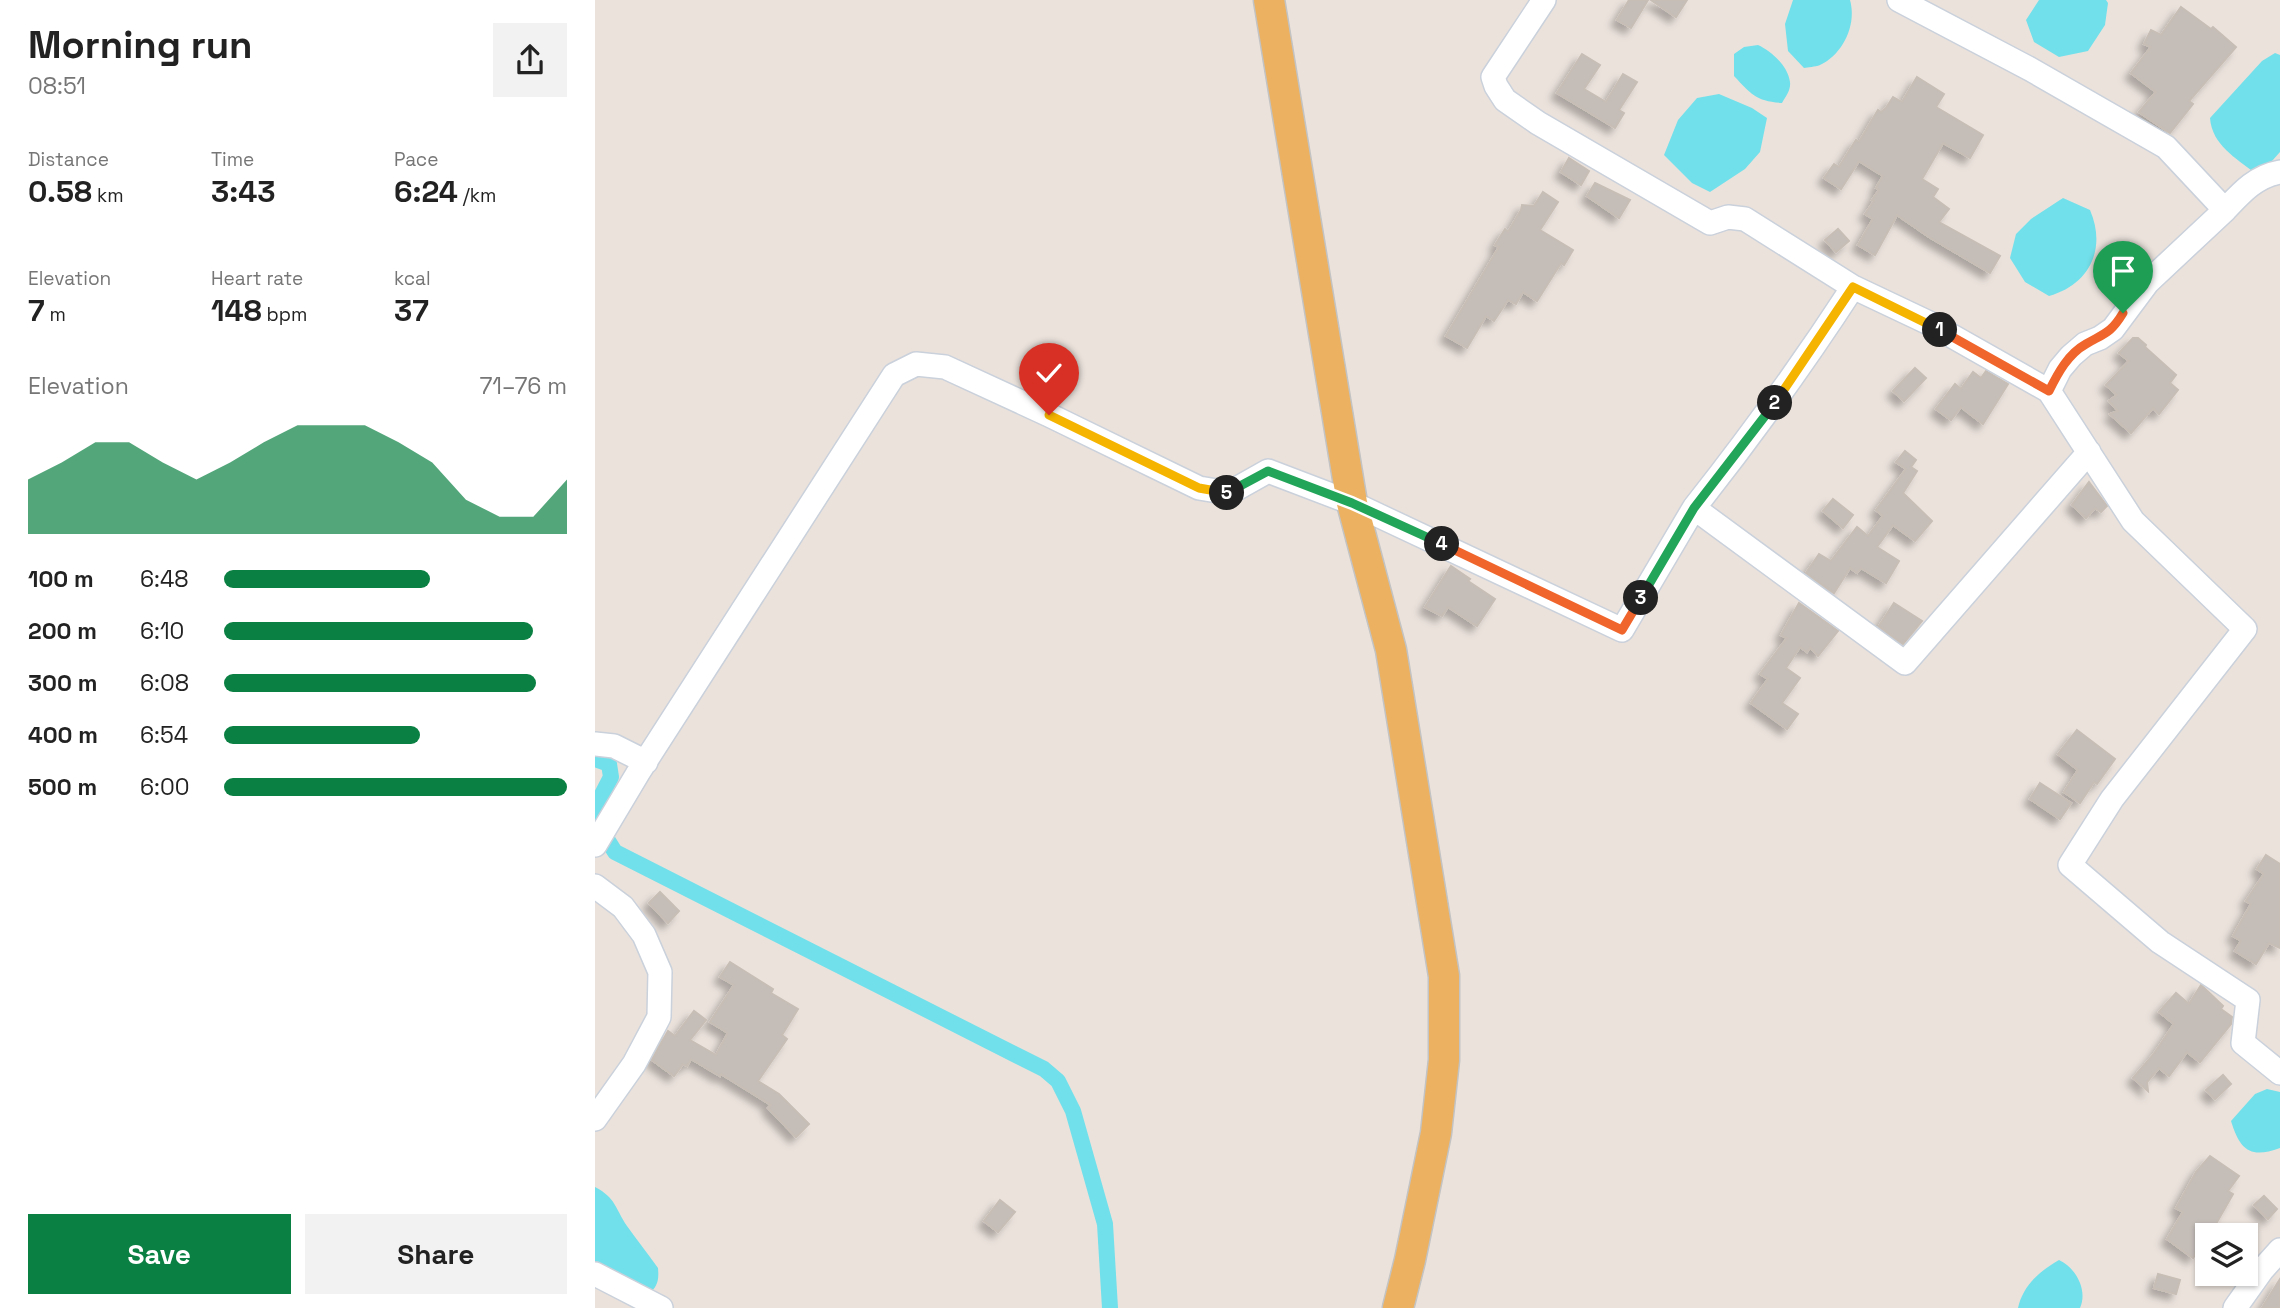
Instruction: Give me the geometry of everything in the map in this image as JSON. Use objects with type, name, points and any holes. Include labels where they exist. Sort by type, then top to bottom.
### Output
[{"type":"main road","points":[[1269,0],[1352,503],[1391,650],[1444,976],[1444,1060],[1436,1133],[1398,1308]]},
{"type":"street","points":[[1544,0],[1493,77],[1505,100],[1610,167],[1710,223],[1728,217],[1745,219],[1853,287],[1929,323],[2049,391],[2133,520],[2245,629],[2112,799],[2070,865],[2160,942],[2248,1000],[2243,1043],[2280,1073]]},
{"type":"street","points":[[1899,0],[2030,69],[2166,147],[2225,210]]},
{"type":"street","points":[[2049,391],[2060,369],[2071,356],[2085,344],[2101,338],[2113,329],[2148,282],[2248,187],[2267,174],[2280,172]]},
{"type":"street","points":[[595,845],[894,375],[916,364],[945,367],[1199,488],[1229,493],[1268,471],[1352,503],[1622,630],[1694,508],[1759,426],[1853,287]]},
{"type":"street","points":[[1694,508],[1905,663],[2089,452]]},
{"type":"street","points":[[595,744],[614,746],[642,768]]},
{"type":"street","points":[[595,886],[623,907],[644,935],[660,972],[659,1017],[634,1064],[595,1119]]},
{"type":"street","points":[[2235,1308],[2280,1250]]},
{"type":"street","points":[[595,1274],[661,1308]]},
{"type":"water","points":[[1793,0],[1850,0],[1850,29],[1846,38],[1835,54],[1820,65],[1804,68],[1788,51],[1785,24]]},
{"type":"water","points":[[2039,0],[2106,0],[2108,3],[2105,25],[2088,51],[2059,57],[2034,42],[2026,20]]},
{"type":"water","points":[[1758,45],[1778,60],[1789,76],[1790,88],[1782,103],[1755,96],[1734,76],[1734,54],[1744,47]]},
{"type":"water","points":[[2275,53],[2280,55],[2280,152],[2264,170],[2255,173],[2220,143],[2210,118],[2262,61]]},
{"type":"water","points":[[1719,94],[1752,108],[1767,118],[1760,152],[1745,169],[1710,192],[1692,183],[1664,155],[1678,120],[1697,98]]},
{"type":"water","points":[[2063,198],[2090,210],[2095,224],[2095,251],[2091,264],[2075,283],[2049,296],[2025,282],[2010,258],[2016,234],[2031,219]]},
{"type":"water","points":[[2267,1089],[2280,1092],[2280,1148],[2254,1152],[2248,1150],[2238,1139],[2231,1121],[2255,1094]]},
{"type":"water","points":[[595,1187],[611,1199],[658,1268],[657,1283],[648,1295],[595,1267]]},
{"type":"water","points":[[2059,1260],[2071,1268],[2079,1280],[2082,1294],[2080,1308],[2018,1308],[2024,1292],[2033,1280]]},
{"type":"building","points":[[1629,0],[1648,0],[1631,28],[1617,20]]},
{"type":"building","points":[[1651,0],[1687,0],[1676,17]]},
{"type":"building","points":[[2181,7],[2211,29],[2213,27],[2236,47],[2189,101],[2193,104],[2170,133],[2139,112],[2156,92],[2131,73],[2151,47],[2144,44],[2151,30],[2161,35]]},
{"type":"building","points":[[1582,54],[1600,65],[1584,89],[1606,102],[1623,74],[1637,82],[1619,110],[1624,113],[1615,128],[1557,93]]},
{"type":"building","points":[[1917,77],[1944,94],[1936,107],[1983,135],[1970,158],[1943,143],[1922,179],[1938,189],[1933,197],[1949,209],[1939,222],[2000,256],[1990,273],[1897,215],[1875,255],[1858,245],[1873,219],[1865,214],[1874,201],[1872,200],[1879,190],[1876,188],[1883,176],[1859,161],[1841,189],[1824,178],[1834,164],[1839,167],[1856,140],[1859,142],[1878,110],[1881,112],[1886,108],[1893,97],[1902,102]]},
{"type":"building","points":[[1569,158],[1589,171],[1581,185],[1561,172]]},
{"type":"building","points":[[1595,183],[1630,200],[1619,218],[1587,196]]},
{"type":"building","points":[[1543,192],[1558,202],[1540,230],[1573,250],[1564,265],[1561,263],[1537,301],[1523,292],[1516,304],[1508,300],[1494,321],[1486,316],[1467,348],[1446,336],[1499,247],[1495,245],[1505,229],[1508,232],[1522,205],[1534,206]]},
{"type":"building","points":[[1838,229],[1849,241],[1836,252],[1825,240]]},
{"type":"building","points":[[2133,338],[2138,338],[2176,375],[2170,383],[2178,390],[2159,414],[2153,408],[2131,433],[2110,414],[2118,411],[2109,401],[2117,395],[2106,385],[2129,361],[2119,353]]},
{"type":"building","points":[[1915,368],[1926,378],[1904,401],[1893,391]]},
{"type":"building","points":[[1986,371],[2008,384],[1983,424],[1961,407],[1951,420],[1936,409],[1955,384],[1961,389],[1973,372],[1981,378]]},
{"type":"building","points":[[1905,451],[1916,460],[1911,467],[1917,471],[1903,493],[1932,521],[1915,541],[1893,525],[1877,547],[1899,561],[1886,583],[1861,568],[1857,573],[1850,568],[1834,593],[1806,573],[1819,554],[1831,561],[1857,527],[1868,536],[1883,516],[1876,510],[1906,469],[1896,462]]},
{"type":"building","points":[[2089,482],[2107,506],[2101,512],[2095,508],[2086,518],[2072,505]]},
{"type":"building","points":[[1833,499],[1853,515],[1843,528],[1823,511]]},
{"type":"building","points":[[1451,566],[1495,599],[1477,626],[1448,607],[1442,616],[1425,607]]},
{"type":"building","points":[[1799,603],[1838,631],[1818,656],[1810,647],[1807,652],[1800,647],[1786,668],[1800,678],[1782,703],[1798,714],[1787,729],[1751,703],[1768,679],[1760,674],[1787,638],[1781,635]]},
{"type":"building","points":[[1894,603],[1922,621],[1903,644],[1879,626]]},
{"type":"building","points":[[2077,730],[2115,759],[2097,784],[2094,782],[2080,803],[2064,792],[2078,770],[2058,754]]},
{"type":"building","points":[[2040,783],[2071,803],[2060,819],[2030,799]]},
{"type":"building","points":[[2266,855],[2280,864],[2280,948],[2269,943],[2256,964],[2235,951],[2241,941],[2233,936],[2251,904],[2246,901],[2264,874],[2257,869]]},
{"type":"building","points":[[660,892],[679,911],[668,923],[649,903]]},
{"type":"building","points":[[730,962],[773,989],[771,993],[798,1009],[782,1035],[787,1039],[758,1081],[779,1094],[809,1124],[796,1137],[768,1108],[771,1105],[721,1074],[720,1076],[691,1059],[687,1066],[683,1064],[674,1076],[652,1060],[668,1031],[675,1036],[694,1011],[706,1020],[690,1040],[716,1055],[728,1033],[710,1022],[734,985],[720,977]]},
{"type":"building","points":[[2201,985],[2223,1006],[2221,1009],[2232,1017],[2231,1024],[2200,1062],[2187,1052],[2169,1076],[2159,1068],[2147,1082],[2148,1091],[2133,1078],[2174,1024],[2159,1012],[2176,993],[2189,1004]]},
{"type":"building","points":[[2223,1075],[2231,1084],[2215,1099],[2206,1090]]},
{"type":"building","points":[[2210,1156],[2239,1176],[2228,1191],[2233,1194],[2216,1223],[2195,1223],[2193,1258],[2167,1239],[2183,1212],[2176,1208],[2196,1172]]},
{"type":"building","points":[[2264,1196],[2277,1209],[2268,1219],[2254,1205]]},
{"type":"building","points":[[1000,1200],[1015,1212],[998,1232],[984,1221]]},
{"type":"building","points":[[2158,1274],[2180,1280],[2176,1294],[2154,1288]]},
{"type":"building","points":[[2280,1279],[2280,1308],[2262,1308]]},
{"type":"waterway","points":[[595,759],[609,764],[611,777],[595,808]]},
{"type":"waterway","points":[[595,820],[615,852],[1044,1069],[1058,1081],[1073,1111],[1105,1224],[1110,1308]]},
{"type":"route","points":[[1049,415],[1199,488],[1229,493],[1268,471],[1352,503],[1622,630],[1694,508],[1759,426],[1853,287],[1929,323],[2049,391],[2060,369],[2071,356],[2085,344],[2101,338],[2113,329],[2123,313]]}]
